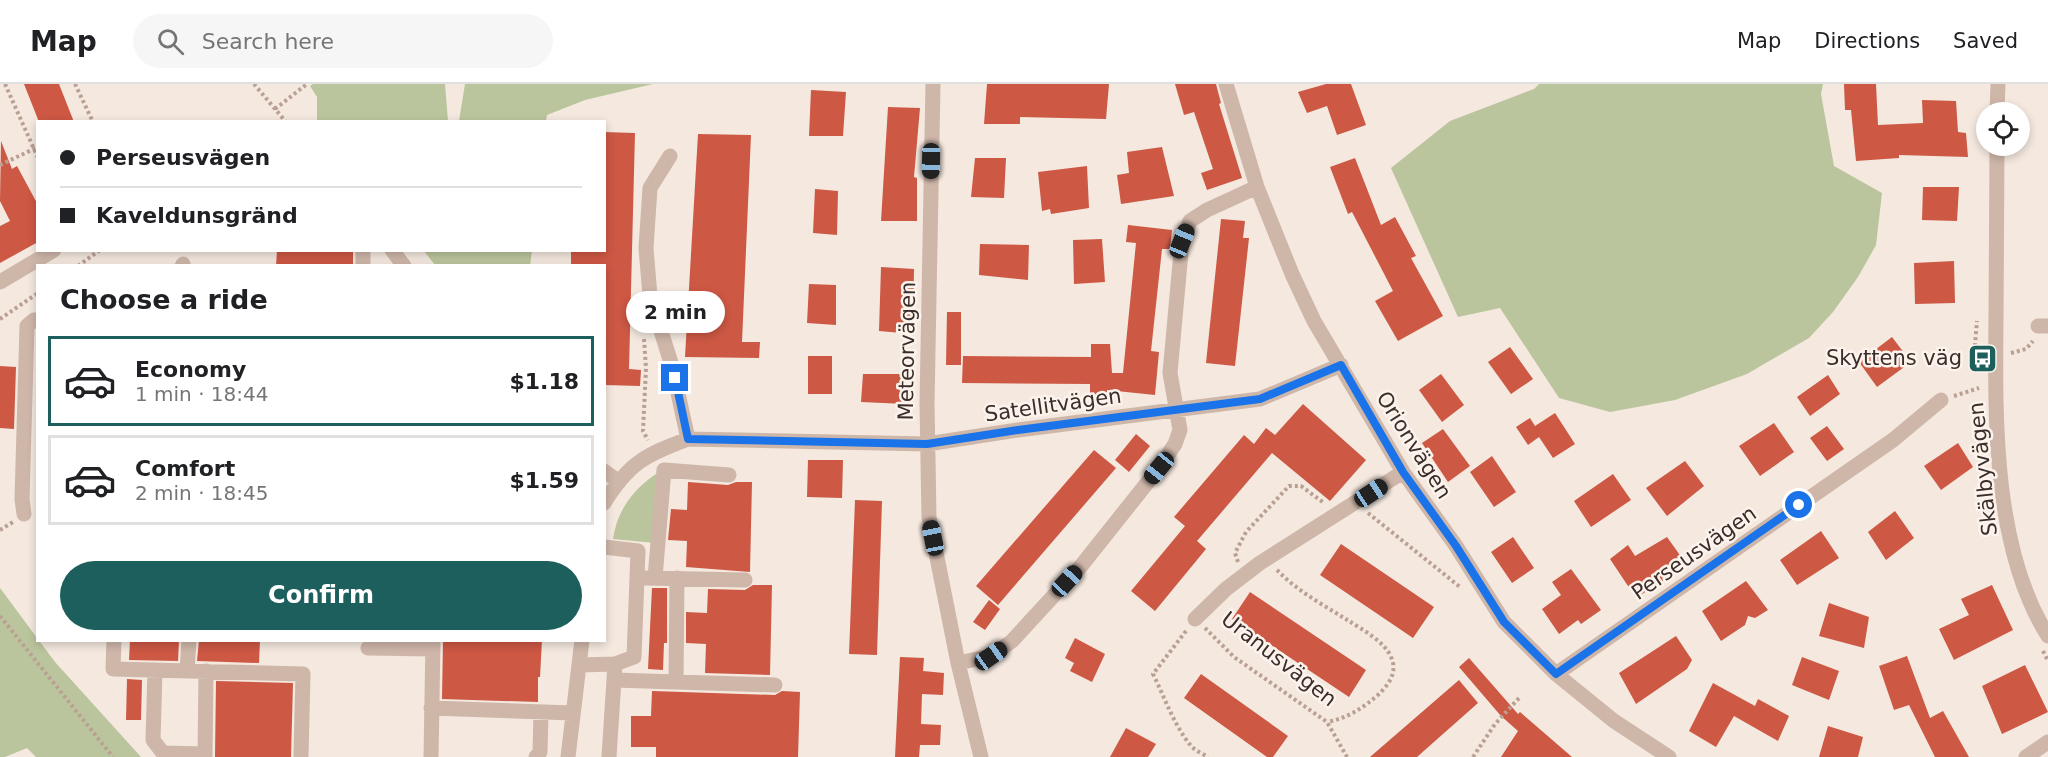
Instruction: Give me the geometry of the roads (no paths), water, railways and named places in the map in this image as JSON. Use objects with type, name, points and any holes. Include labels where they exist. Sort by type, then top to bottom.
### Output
[{"type":"street","name":"Meteorvägen","points":[[933,84],[927,444],[929,517],[958,663],[981,757]]},
{"type":"street","name":"Orionvägen","points":[[1226,84],[1257,188],[1278,242],[1314,321],[1403,472],[1456,546],[1504,622],[1556,674],[1614,722],[1669,757]]},
{"type":"street","points":[[1997,102],[1998,84]]},
{"type":"street","points":[[606,499],[618,481],[638,461],[655,451],[688,439],[672,366],[650,296],[646,248],[650,189],[670,156]]},
{"type":"street","name":"Skälbyvägen","points":[[1997,156],[1995,393],[2004,505],[2016,564],[2037,619],[2048,636]]},
{"type":"street","points":[[958,663],[991,656],[1012,641],[1081,566],[1159,468],[1175,444],[1180,430],[1170,373],[1182,241],[1190,221],[1207,210],[1257,188]]},
{"type":"street","points":[[0,282],[51,252]]},
{"type":"street","points":[[24,514],[22,499],[27,326],[36,320]]},
{"type":"street","name":"Satellitvägen","points":[[688,439],[927,444],[1260,399],[1341,365]]},
{"type":"street","name":"Perseusvägen","points":[[1556,674],[1893,440],[1941,400]]},
{"type":"street","points":[[655,578],[664,470],[729,475]]},
{"type":"street","points":[[606,472],[618,481]]},
{"type":"street","name":"Uranusvägen","points":[[1195,619],[1226,589],[1267,559],[1403,472]]},
{"type":"street","points":[[579,665],[615,664],[634,657],[638,551],[606,547]]},
{"type":"street","points":[[637,578],[745,580]]},
{"type":"street","points":[[676,682],[677,578]]},
{"type":"street","points":[[114,642],[113,669],[303,674],[301,756]]},
{"type":"street","points":[[187,671],[189,642]]},
{"type":"street","points":[[568,757],[582,642]]},
{"type":"street","points":[[369,648],[433,645],[431,757]]},
{"type":"street","points":[[609,757],[615,664]]},
{"type":"street","points":[[155,670],[153,740],[162,753],[205,755],[206,671]]},
{"type":"street","points":[[614,680],[775,685]]},
{"type":"street","points":[[431,708],[573,713]]},
{"type":"street","points":[[536,757],[540,752],[541,712]]},
{"type":"street","points":[[2026,757],[2048,742]]},
{"type":"place","name":"Skyttens väg","points":[[1983,358]]}]
